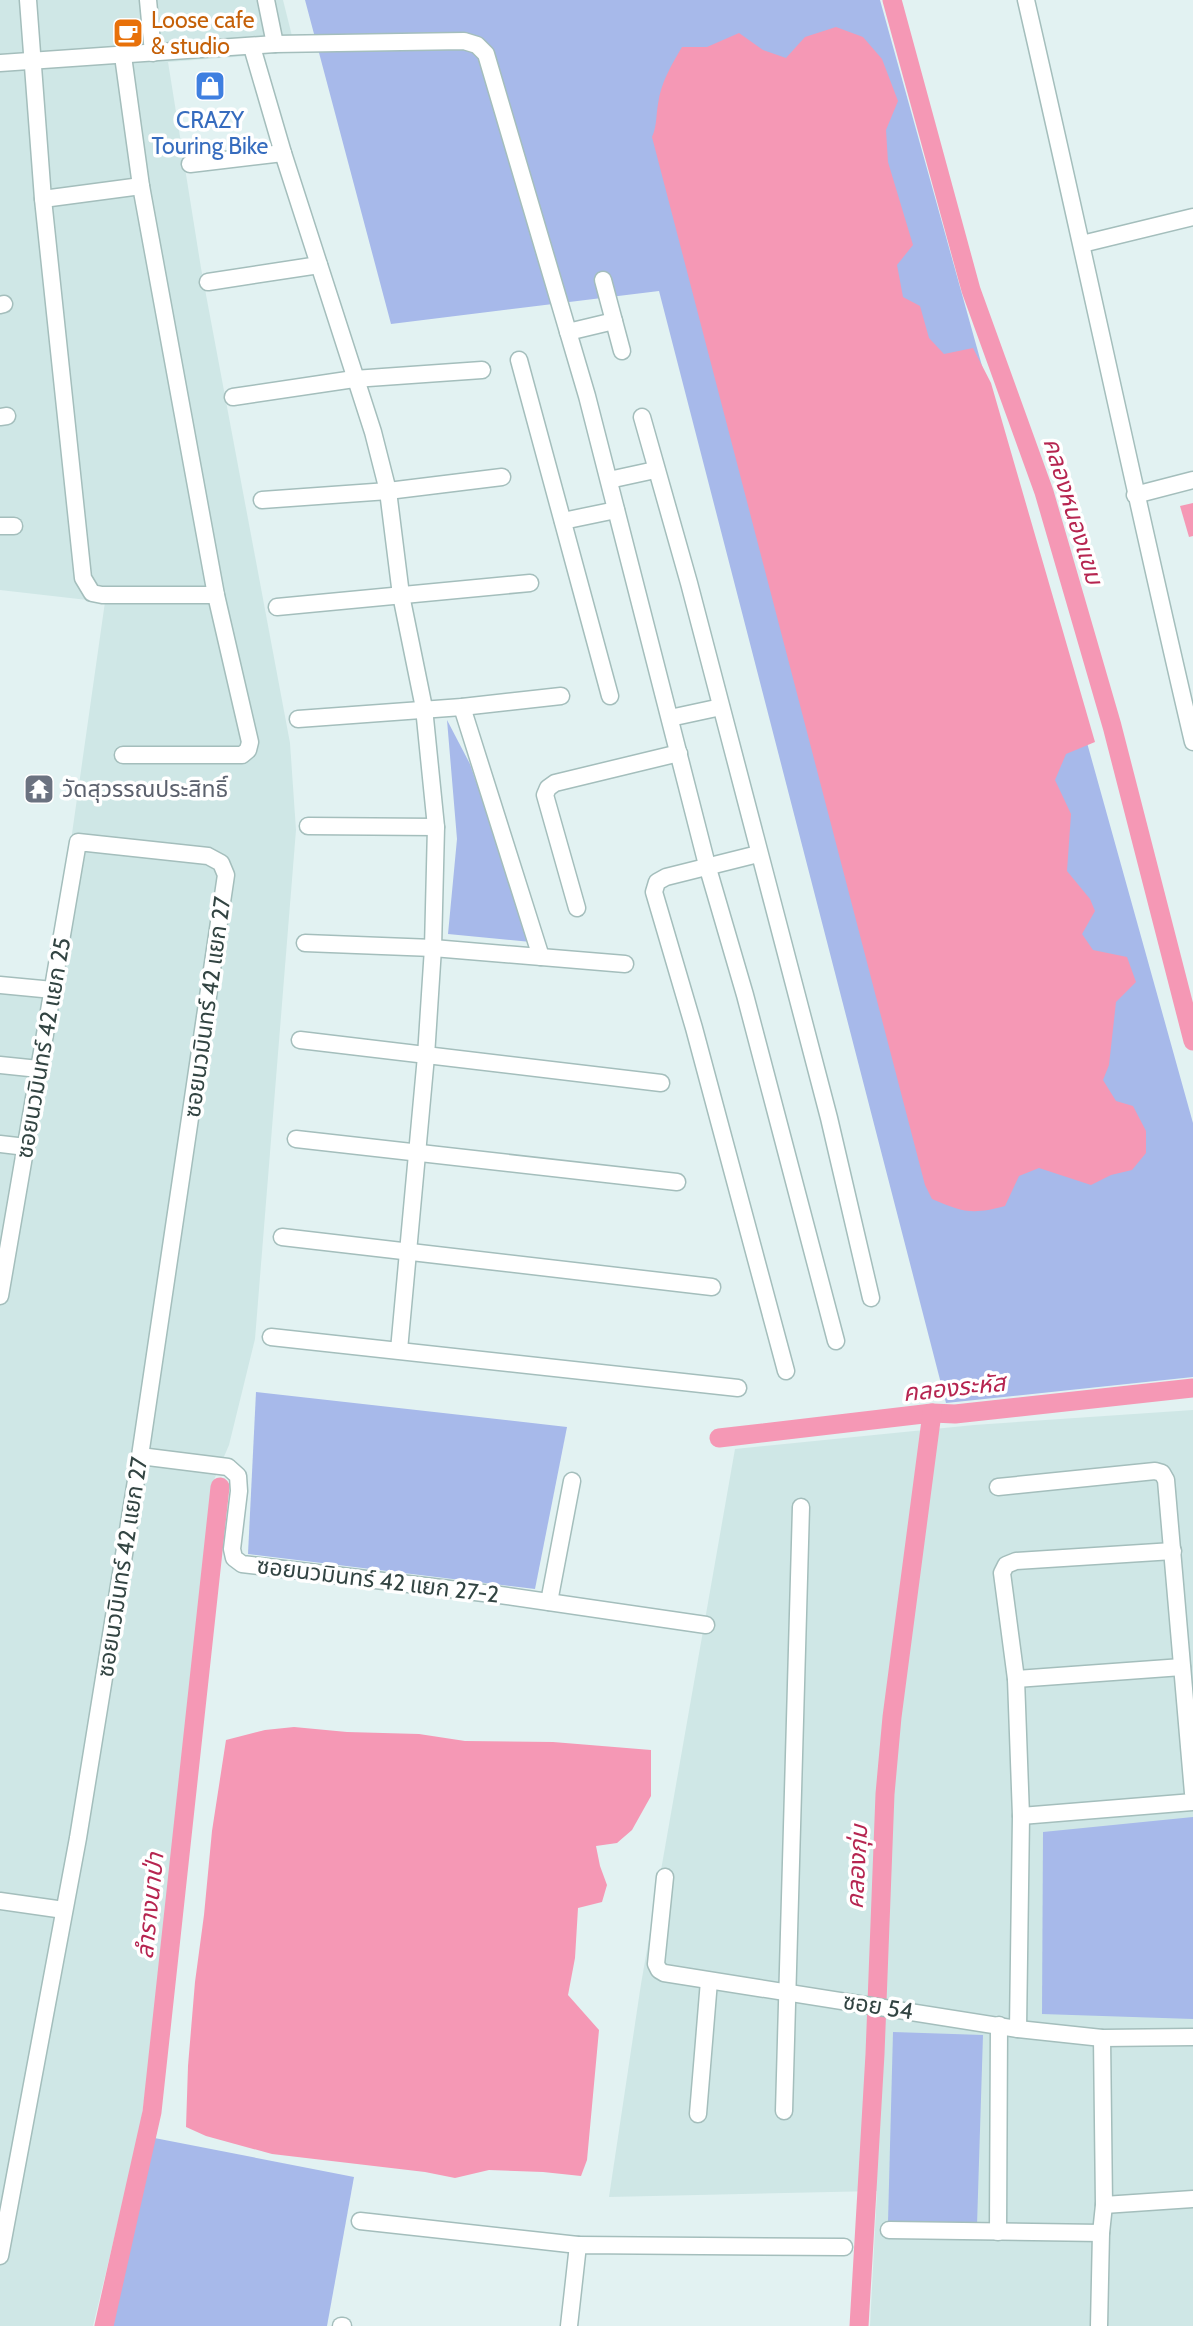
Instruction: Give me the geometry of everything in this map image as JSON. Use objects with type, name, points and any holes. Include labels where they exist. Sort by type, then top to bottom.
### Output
[{"type":"street","points":[[28,0],[43,198],[83,578],[92,593],[102,595],[216,594]]},
{"type":"street","points":[[148,0],[153,53]]},
{"type":"street","points":[[266,0],[275,44]]},
{"type":"street","points":[[1026,0],[1082,244],[1135,495],[1193,742]]},
{"type":"street","points":[[0,62],[275,44],[464,41],[477,45],[486,54],[609,480],[707,865],[745,995],[836,1341]]},
{"type":"street","points":[[252,47],[354,379],[373,432],[387,491],[401,595],[424,708],[436,827],[433,948],[400,1350]]},
{"type":"street","points":[[122,755],[242,755],[248,750],[250,742],[216,594],[141,186],[123,56]]},
{"type":"street","points":[[190,164],[283,153]]},
{"type":"street","points":[[43,198],[141,186]]},
{"type":"street","points":[[1082,244],[1193,217]]},
{"type":"street","points":[[208,282],[319,265]]},
{"type":"street","points":[[603,280],[622,351]]},
{"type":"street","points":[[568,332],[614,321]]},
{"type":"street","points":[[519,360],[610,696]]},
{"type":"street","points":[[233,397],[354,379],[482,370]]},
{"type":"street","points":[[642,417],[689,583],[829,1118],[871,1298]]},
{"type":"street","points":[[609,480],[655,470]]},
{"type":"street","points":[[262,500],[387,491],[502,477]]},
{"type":"street","points":[[1135,495],[1193,480]]},
{"type":"street","points":[[562,521],[616,510]]},
{"type":"street","points":[[277,607],[530,583]]},
{"type":"street","points":[[298,719],[461,707],[561,696]]},
{"type":"street","points":[[461,707],[541,957]]},
{"type":"street","points":[[670,718],[721,707]]},
{"type":"street","points":[[577,908],[545,795],[548,788],[555,783],[679,754]]},
{"type":"street","points":[[308,826],[436,827]]},
{"type":"street","name":"ซอยนวมินทร์ 42 แยก 25","points":[[0,1297],[78,842],[208,856],[221,863],[226,875]]},
{"type":"street","points":[[758,854],[707,865],[657,881],[654,892],[786,1371]]},
{"type":"street","name":"ซอยนวมินทร์ 42 แยก 27","points":[[0,2256],[78,1838],[140,1456],[226,875]]},
{"type":"street","points":[[305,943],[433,948],[625,964]]},
{"type":"street","points":[[0,985],[53,990]]},
{"type":"street","points":[[300,1040],[662,1083]]},
{"type":"street","points":[[0,1065],[39,1069]]},
{"type":"street","points":[[296,1139],[677,1182]]},
{"type":"street","points":[[0,1144],[26,1147]]},
{"type":"street","points":[[282,1237],[712,1287]]},
{"type":"street","points":[[271,1337],[738,1388]]},
{"type":"street","name":"ซอยนวมินทร์ 42 แยก 27-2","points":[[140,1456],[228,1466],[238,1476],[239,1491],[232,1549],[234,1558],[242,1564],[548,1602],[706,1625]]},
{"type":"street","points":[[998,1487],[1155,1471],[1162,1473],[1166,1480],[1173,1551],[1193,1793]]},
{"type":"street","points":[[548,1602],[572,1481]]},
{"type":"street","points":[[784,2111],[801,1507]]},
{"type":"street","points":[[1018,2029],[1021,1815],[1016,1679],[1002,1573],[1006,1565],[1016,1561],[1173,1551]]},
{"type":"street","points":[[1016,1679],[1182,1667]]},
{"type":"street","points":[[1021,1815],[1193,1802]]},
{"type":"street","name":"ซอย 54","points":[[665,1877],[656,1964],[664,1973],[1018,2029],[1102,2038],[1193,2037]]},
{"type":"street","points":[[0,1901],[64,1910]]},
{"type":"street","points":[[698,2114],[709,1981]]},
{"type":"street","points":[[998,2232],[999,2025]]},
{"type":"street","points":[[1099,2326],[1104,2205],[1102,2038]]},
{"type":"street","points":[[1104,2205],[1193,2199]]},
{"type":"street","points":[[360,2221],[578,2245],[844,2247]]},
{"type":"street","points":[[889,2231],[1101,2233]]},
{"type":"street","points":[[569,2326],[578,2245]]},
{"type":"shaded area","points":[[0,0],[283,0],[296,52],[168,62],[201,268],[290,743],[296,830],[255,1339],[229,1445],[214,1480],[155,2026],[139,2135],[93,2326],[0,2326],[0,977],[51,981],[105,602],[0,590]]},
{"type":"shaded area","points":[[305,0],[880,0],[1193,1123],[1193,1377],[946,1403],[659,291],[391,324]]},
{"type":"shaded area","points":[[836,27],[863,37],[882,59],[898,101],[886,130],[888,162],[913,245],[897,265],[903,297],[920,306],[929,338],[944,354],[973,348],[991,383],[1095,742],[1066,754],[1055,780],[1071,814],[1067,871],[1090,899],[1095,911],[1082,934],[1093,950],[1127,957],[1136,982],[1116,1002],[1109,1065],[1103,1080],[1116,1101],[1133,1106],[1146,1131],[1146,1153],[1132,1170],[1111,1175],[1091,1185],[1039,1168],[1019,1176],[1005,1206],[984,1211],[951,1207],[932,1199],[925,1185],[652,137],[661,88],[682,47],[707,47],[739,33],[763,50],[786,58],[805,37]]},
{"type":"shaded area","points":[[1193,503],[1193,536],[1189,537],[1180,506]]},
{"type":"shaded area","points":[[447,720],[470,764],[531,942],[448,934],[457,839]]},
{"type":"shaded area","points":[[256,1392],[567,1427],[535,1589],[248,1554]]},
{"type":"shaded area","points":[[1193,1410],[1193,2326],[870,2326],[877,2191],[609,2197],[641,1984],[735,1449],[974,1425]]},
{"type":"shaded area","points":[[294,1727],[419,1734],[465,1741],[553,1742],[651,1750],[651,1796],[632,1830],[617,1843],[596,1846],[607,1885],[602,1902],[578,1908],[575,1958],[568,1995],[599,2030],[587,2160],[581,2176],[489,2170],[455,2178],[272,2154],[206,2136],[186,2127],[195,1982],[212,1831],[226,1740],[265,1730]]},
{"type":"shaded area","points":[[1193,1817],[1193,2019],[1042,2014],[1043,1832]]},
{"type":"shaded area","points":[[893,2032],[983,2035],[977,2225],[888,2222]]},
{"type":"shaded area","points":[[139,2135],[354,2177],[327,2326],[107,2326]]},
{"type":"waterway","name":"คลองหนองแขม","points":[[892,0],[971,290],[1044,492],[1112,726],[1193,1041]]},
{"type":"waterway","name":"คลองระหัส","points":[[719,1438],[932,1413],[955,1414],[1193,1388]]},
{"type":"waterway","name":"คลองกุ่ม","points":[[859,2326],[875,2054],[885,1794],[892,1717],[932,1413]]},
{"type":"waterway","name":"ลำรางนาป่า","points":[[104,2326],[152,2112],[220,1487]]},
{"type":"place","name":"Loose cafe & studio","points":[[128,33]]},
{"type":"place","name":"CRAZY Touring Bike","points":[[210,86]]},
{"type":"place","name":"วัดสุวรรณประสิทธิ์","points":[[39,789]]}]
